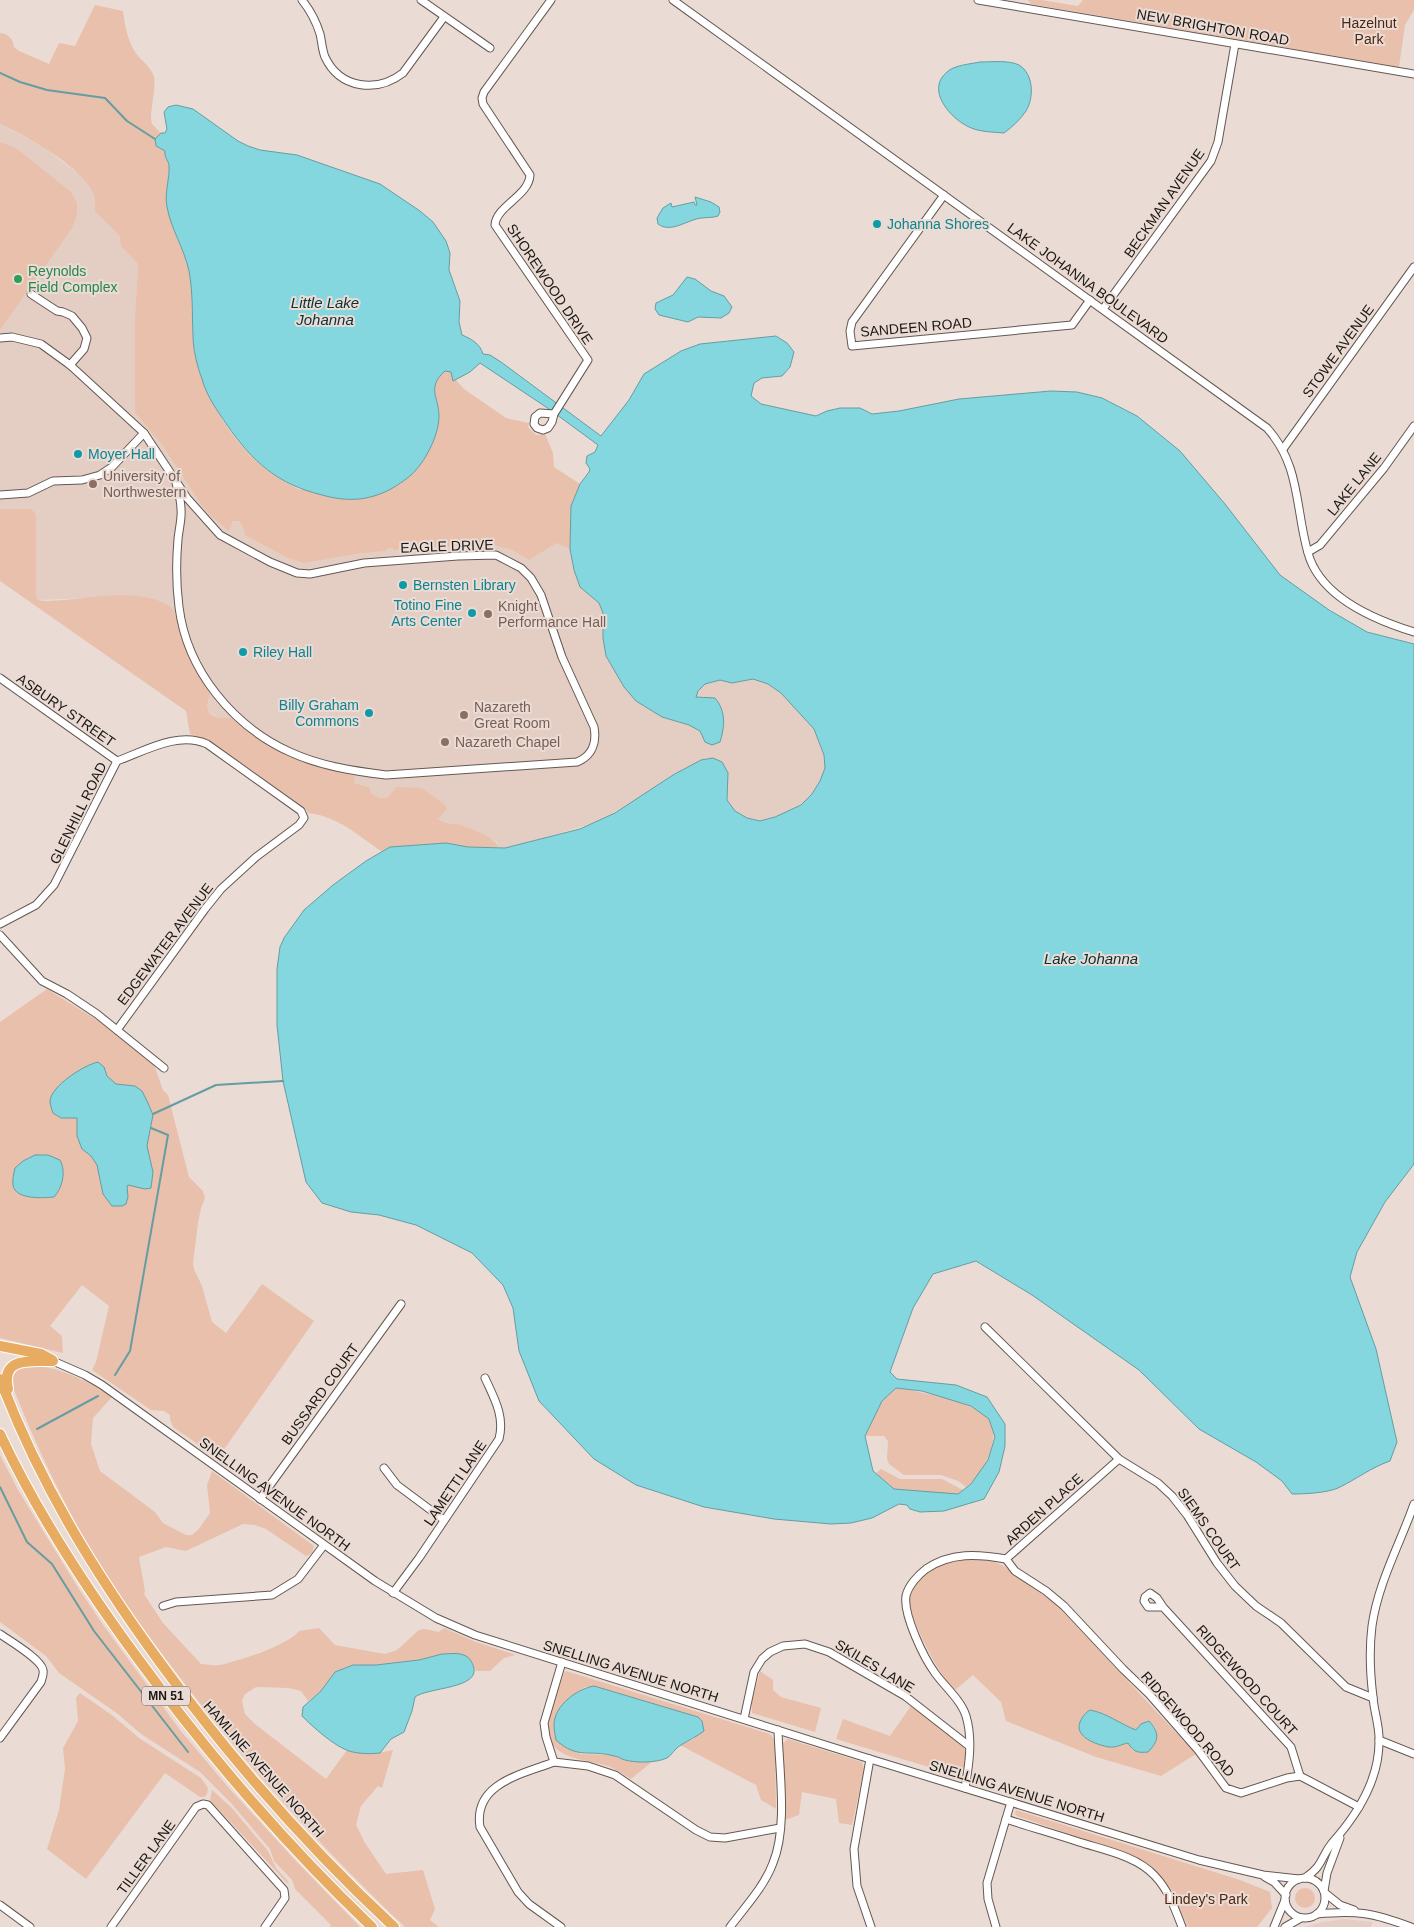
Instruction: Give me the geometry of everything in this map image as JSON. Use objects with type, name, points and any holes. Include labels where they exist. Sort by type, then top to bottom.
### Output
[{"type":"highway","points":[[0,1346],[40,1354],[53,1360]]},
{"type":"highway","points":[[23,1434],[6,1384],[6,1372],[12,1364],[22,1360],[53,1360]]},
{"type":"highway","name":"HAMLINE AVENUE NORTH","points":[[0,1379],[23,1434],[62,1514],[86,1556],[117,1603],[222,1744],[282,1814],[350,1885],[394,1927]]},
{"type":"highway","name":"HAMLINE AVENUE NORTH","points":[[0,1434],[52,1532],[99,1605],[154,1680],[226,1773],[262,1814],[334,1891],[372,1927]]},
{"type":"street","points":[[302,0],[316,23],[324,55],[329,64],[342,78],[360,85],[379,85],[403,73],[444,16]]},
{"type":"street","points":[[421,0],[490,48]]},
{"type":"street","name":"SHOREWOOD DRIVE","points":[[551,0],[482,96],[483,104],[530,175],[527,186],[498,216],[495,225],[588,360],[554,414]]},
{"type":"street","name":"LAKE JOHANNA BOULEVARD","points":[[673,0],[1267,428],[1283,449],[1294,479],[1308,552],[1319,575],[1327,585],[1344,599],[1380,620],[1414,632]]},
{"type":"street","name":"NEW BRIGHTON ROAD","points":[[978,0],[1016,3],[1234,44],[1414,74]]},
{"type":"street","name":"BECKMAN AVENUE","points":[[1103,309],[1212,161],[1218,142],[1234,44]]},
{"type":"street","name":"SANDEEN ROAD","points":[[944,196],[852,322],[850,331],[852,346],[1072,325],[1090,300]]},
{"type":"street","name":"STOWE AVENUE","points":[[1283,449],[1414,267]]},
{"type":"street","points":[[31,294],[57,311],[72,316],[82,328],[87,338],[84,349],[70,365]]},
{"type":"street","name":"EAGLE DRIVE","points":[[0,338],[12,338],[41,344],[70,365],[144,434],[194,507],[220,535],[270,562],[297,573],[310,574],[364,564],[458,556],[496,555],[515,564],[531,578],[541,595],[562,657],[594,727],[593,748],[584,759],[577,762],[386,774],[356,771],[325,764],[292,753],[255,732],[222,702],[205,678],[188,646],[179,610],[176,583],[176,560],[182,510],[176,483]]},
{"type":"street","name":"LAKE LANE","points":[[1308,552],[1320,544],[1384,468],[1414,426]]},
{"type":"street","points":[[0,495],[28,493],[53,481],[82,480],[99,476],[112,467],[144,434]]},
{"type":"street","points":[[182,510],[194,507]]},
{"type":"street","name":"ASBURY STREET","points":[[0,678],[117,761]]},
{"type":"street","name":"GLENHILL ROAD","points":[[0,924],[36,905],[54,886],[117,761],[172,741],[192,739],[207,744],[301,811],[304,818]]},
{"type":"street","name":"EDGEWATER AVENUE","points":[[117,1030],[221,889],[256,857],[299,826],[304,818]]},
{"type":"street","points":[[0,935],[42,981],[67,994],[117,1030],[164,1068]]},
{"type":"street","name":"BUSSARD COURT","points":[[260,1499],[401,1304]]},
{"type":"street","name":"SIEMS COURT","points":[[985,1327],[1119,1459],[1158,1483],[1172,1496],[1187,1515],[1217,1563],[1235,1586],[1256,1606],[1281,1623],[1346,1687],[1373,1698]]},
{"type":"street","name":"SNELLING AVENUE NORTH","points":[[53,1360],[102,1385],[393,1593],[436,1618],[475,1635],[1199,1860],[1263,1876],[1302,1879]]},
{"type":"street","name":"LAMETTI LANE","points":[[393,1593],[499,1438],[502,1422],[486,1378]]},
{"type":"street","name":"ARDEN PLACE","points":[[965,1788],[969,1746],[966,1716],[960,1704],[934,1672],[924,1653],[906,1609],[906,1596],[919,1574],[937,1562],[951,1557],[982,1554],[1006,1559],[1119,1459]]},
{"type":"street","points":[[384,1468],[397,1485],[444,1520]]},
{"type":"street","points":[[1274,1927],[1289,1887],[1320,1866],[1328,1848],[1365,1798],[1376,1769],[1380,1740],[1373,1698],[1370,1660],[1373,1623],[1378,1600],[1389,1568],[1414,1504]]},
{"type":"street","points":[[164,1606],[176,1602],[272,1595],[298,1579],[324,1545]]},
{"type":"street","name":"RIDGEWOOD ROAD","points":[[1006,1559],[1015,1571],[1046,1591],[1064,1606],[1123,1669],[1150,1694],[1198,1750],[1226,1788],[1241,1792],[1300,1776]]},
{"type":"street","name":"RIDGEWOOD COURT","points":[[1163,1607],[1290,1747],[1300,1776]]},
{"type":"street","points":[[0,1634],[38,1661],[43,1670],[41,1682],[0,1738]]},
{"type":"street","name":"SKILES LANE","points":[[744,1720],[754,1672],[762,1658],[783,1646],[805,1644],[829,1652],[904,1696],[969,1746]]},
{"type":"street","points":[[554,1762],[546,1737],[544,1723],[562,1662]]},
{"type":"street","points":[[730,1927],[766,1877],[777,1851],[780,1828],[778,1730]]},
{"type":"street","points":[[1380,1740],[1414,1754]]},
{"type":"street","points":[[870,1759],[854,1849],[857,1886],[871,1927]]},
{"type":"street","points":[[561,1927],[529,1904],[518,1892],[480,1827],[478,1818],[482,1801],[490,1791],[507,1781],[554,1762],[588,1766],[615,1774],[696,1830],[710,1837],[732,1838],[780,1828]]},
{"type":"street","points":[[1300,1776],[1359,1807]]},
{"type":"street","points":[[996,1927],[988,1899],[987,1883],[1011,1802]]},
{"type":"street","name":"TILLER LANE","points":[[111,1927],[196,1807],[203,1804],[213,1809],[282,1886],[285,1894],[283,1902],[265,1927]]},
{"type":"street","points":[[1006,1819],[1134,1861],[1155,1876],[1164,1887],[1182,1927]]},
{"type":"street","points":[[1317,1914],[1323,1906],[1327,1873],[1341,1832]]},
{"type":"street","name":"SNELLING AVENUE NORTH","points":[[1263,1876],[1274,1882],[1286,1897]]},
{"type":"street","points":[[1302,1879],[1317,1882],[1324,1892],[1340,1905],[1359,1912],[1378,1915],[1411,1927]]},
{"type":"street","points":[[1286,1897],[1290,1911],[1301,1918]]},
{"type":"street","points":[[0,1905],[30,1927]]},
{"type":"street","points":[[1285,1927],[1301,1918],[1308,1918],[1317,1914],[1359,1912]]},
{"type":"shaded area","name":"University of Northwestern","points":[[0,124],[43,147],[81,176],[93,192],[95,212],[119,235],[121,246],[138,264],[135,316],[135,413],[162,445],[202,506],[229,530],[231,524],[236,520],[243,527],[340,556],[385,551],[385,549],[394,548],[394,550],[489,544],[512,550],[529,560],[557,543],[561,544],[570,549],[580,587],[599,603],[603,613],[603,638],[606,656],[636,701],[662,717],[689,725],[700,731],[705,742],[704,696],[698,698],[696,694],[705,684],[720,680],[733,683],[753,679],[768,684],[781,693],[814,729],[824,755],[825,768],[812,794],[801,805],[775,817],[760,821],[747,818],[735,811],[727,800],[728,783],[701,760],[597,822],[541,839],[505,848],[499,847],[497,842],[461,825],[438,819],[438,816],[447,809],[394,790],[388,797],[380,798],[372,794],[369,787],[354,783],[279,752],[254,737],[231,718],[222,719],[213,715],[208,711],[206,705],[209,700],[189,656],[174,610],[135,596],[38,600],[36,598],[31,509],[0,509]]},
{"type":"shaded area","points":[[1344,1919],[1373,1922],[1371,1927],[1305,1927],[1322,1922]]},
{"type":"green space","name":"Hazelnut Park","points":[[1028,0],[1041,0],[1078,6],[1083,0],[1414,0],[1414,10],[1405,25],[1399,67],[1031,4]]},
{"type":"green space","points":[[95,5],[123,11],[132,47],[151,70],[154,77],[151,119],[152,124],[161,133],[155,139],[165,151],[169,165],[166,196],[167,207],[171,224],[189,271],[195,354],[207,392],[228,428],[240,444],[268,471],[300,490],[431,445],[439,419],[435,383],[444,371],[452,372],[454,380],[464,389],[506,418],[529,423],[528,427],[536,435],[545,434],[553,453],[554,467],[580,484],[571,506],[570,549],[557,543],[529,560],[512,550],[489,544],[394,550],[393,548],[386,549],[386,551],[304,563],[288,558],[245,535],[243,527],[238,521],[233,521],[229,531],[202,506],[162,445],[135,413],[135,316],[138,264],[121,246],[119,235],[95,212],[95,200],[87,183],[65,162],[52,153],[0,124],[0,33],[10,37],[14,47],[19,51],[49,64],[59,43],[75,46]]},
{"type":"green space","name":"Reynolds Field Complex","points":[[0,142],[16,148],[71,192],[77,203],[77,215],[72,228],[0,330]]},
{"type":"green space","points":[[0,509],[31,509],[36,514],[36,597],[38,600],[65,600],[122,595],[151,598],[163,603],[174,610],[189,656],[210,694],[207,706],[213,716],[231,718],[261,740],[289,756],[319,767],[355,776],[354,783],[369,787],[372,794],[380,798],[388,797],[396,787],[422,788],[445,805],[447,809],[438,819],[440,821],[461,825],[477,831],[488,837],[499,847],[468,847],[446,843],[390,847],[382,852],[338,822],[308,813],[305,808],[210,741],[190,734],[186,711],[0,581]]},
{"type":"green space","points":[[47,989],[97,1020],[154,1065],[163,1090],[168,1095],[189,1177],[203,1191],[205,1198],[198,1223],[193,1263],[202,1286],[212,1322],[226,1333],[262,1284],[314,1321],[218,1458],[173,1427],[170,1415],[164,1411],[151,1410],[92,1370],[96,1362],[109,1306],[82,1285],[50,1326],[62,1336],[63,1353],[0,1338],[0,1022]]},
{"type":"green space","points":[[20,1364],[45,1367],[80,1378],[112,1397],[93,1418],[91,1444],[100,1471],[155,1512],[163,1523],[186,1535],[192,1535],[198,1530],[210,1513],[207,1485],[212,1471],[314,1546],[312,1553],[306,1556],[266,1529],[255,1525],[243,1524],[186,1551],[166,1547],[139,1557],[144,1594],[163,1623],[201,1664],[218,1665],[239,1660],[285,1642],[299,1631],[319,1628],[335,1645],[385,1654],[397,1650],[419,1630],[425,1629],[439,1632],[444,1628],[476,1642],[516,1655],[504,1658],[490,1671],[476,1671],[471,1660],[442,1654],[419,1660],[376,1665],[353,1665],[335,1672],[321,1691],[308,1701],[301,1691],[288,1688],[256,1687],[245,1694],[242,1701],[245,1714],[255,1724],[326,1779],[347,1750],[370,1753],[393,1750],[382,1788],[378,1786],[361,1806],[356,1825],[365,1843],[386,1874],[423,1870],[435,1909],[430,1920],[439,1927],[405,1927],[372,1896],[250,1765],[166,1659],[111,1582],[61,1496],[14,1390],[13,1377]]},
{"type":"green space","points":[[896,1388],[961,1403],[984,1414],[990,1420],[994,1435],[989,1454],[978,1475],[966,1487],[958,1481],[941,1475],[904,1475],[889,1464],[887,1459],[888,1441],[884,1436],[865,1436],[882,1401]]},
{"type":"green space","points":[[0,1455],[18,1490],[77,1586],[180,1730],[228,1787],[360,1927],[330,1927],[331,1925],[295,1889],[292,1880],[274,1861],[270,1849],[231,1803],[200,1772],[141,1734],[118,1714],[59,1673],[46,1656],[0,1622]]},
{"type":"green space","points":[[881,1469],[900,1479],[942,1479],[963,1490],[957,1494],[894,1489],[876,1473]]},
{"type":"green space","points":[[986,1558],[1004,1566],[1055,1603],[1196,1754],[1161,1776],[1096,1757],[1006,1721],[1001,1702],[973,1675],[955,1690],[940,1672],[912,1616],[910,1609],[911,1595],[924,1575],[937,1566],[954,1561]],"holes":[[[1113,1718],[1136,1730],[1149,1721],[1156,1728],[1133,1751],[1128,1743],[1110,1748]]]},
{"type":"green space","points":[[566,1671],[770,1734],[775,1741],[776,1809],[761,1800],[756,1785],[680,1745],[694,1739],[698,1717],[585,1687],[564,1703],[580,1754],[613,1755],[637,1762],[653,1761],[631,1779],[608,1766],[576,1759],[558,1750],[548,1734],[549,1721],[555,1697]]},
{"type":"green space","points":[[760,1671],[773,1680],[773,1690],[781,1697],[821,1708],[815,1732],[752,1713],[752,1702]]},
{"type":"green space","points":[[80,1693],[113,1716],[139,1738],[201,1778],[208,1788],[207,1794],[204,1797],[200,1797],[165,1773],[86,1879],[47,1849],[59,1810],[65,1769],[63,1748],[78,1721],[76,1698]]},
{"type":"green space","points":[[911,1706],[963,1745],[966,1759],[961,1771],[952,1774],[836,1739],[843,1719],[890,1736]]},
{"type":"green space","points":[[788,1739],[862,1762],[864,1769],[852,1825],[839,1823],[836,1799],[802,1792],[799,1815],[785,1820],[783,1743]]},
{"type":"green space","points":[[212,1790],[231,1807],[268,1851],[276,1868],[289,1885],[210,1800]]},
{"type":"green space","name":"Lindey's Park","points":[[1016,1810],[1240,1880],[1270,1892],[1272,1908],[1257,1927],[1188,1927],[1171,1889],[1146,1864],[1137,1858],[1017,1816],[1015,1814]]},
{"type":"green space","points":[[1305,1888],[1312,1891],[1315,1898],[1312,1905],[1305,1908],[1298,1905],[1295,1898],[1298,1891]]},
{"type":"water","points":[[980,62],[1015,63],[1028,74],[1031,86],[1029,106],[1016,123],[1004,133],[977,130],[962,123],[948,111],[940,95],[941,79],[947,72],[958,66]]},
{"type":"water","name":"Lake Johanna","points":[[176,105],[193,109],[248,146],[260,150],[297,155],[380,184],[420,211],[433,222],[446,241],[450,253],[449,270],[460,301],[459,322],[462,335],[475,342],[483,354],[490,355],[501,362],[601,436],[629,400],[644,374],[681,351],[700,344],[776,336],[787,343],[794,352],[790,367],[782,376],[762,378],[754,383],[751,396],[761,404],[816,416],[840,408],[860,408],[872,414],[899,411],[959,399],[1051,391],[1077,392],[1102,398],[1137,416],[1180,451],[1225,504],[1280,575],[1329,610],[1367,632],[1414,644],[1414,1164],[1385,1202],[1357,1252],[1350,1277],[1376,1349],[1397,1442],[1390,1461],[1333,1490],[1292,1494],[1282,1481],[1256,1462],[1199,1429],[1139,1370],[1032,1295],[976,1261],[933,1274],[913,1308],[890,1372],[897,1379],[956,1385],[987,1397],[1005,1424],[1005,1446],[999,1472],[984,1499],[944,1511],[920,1512],[910,1509],[907,1505],[899,1504],[872,1518],[851,1523],[831,1524],[774,1519],[704,1507],[636,1485],[594,1459],[539,1401],[519,1351],[513,1308],[503,1285],[472,1253],[416,1225],[379,1215],[351,1212],[322,1203],[306,1182],[283,1081],[277,1025],[277,969],[280,947],[284,938],[304,910],[333,885],[366,861],[390,847],[446,843],[468,847],[505,848],[580,829],[615,813],[673,775],[701,760],[713,758],[722,762],[728,773],[727,800],[735,811],[747,818],[760,821],[775,817],[801,805],[812,794],[825,768],[824,755],[814,729],[781,693],[768,684],[753,679],[732,683],[720,680],[705,684],[698,691],[696,697],[715,698],[723,713],[724,724],[720,742],[712,745],[705,742],[700,731],[689,725],[662,717],[636,701],[624,687],[606,656],[603,638],[603,613],[599,603],[580,587],[570,549],[571,506],[580,484],[590,469],[586,463],[587,456],[595,452],[598,445],[549,409],[480,363],[470,372],[453,381],[451,372],[445,371],[439,377],[435,393],[439,416],[432,445],[413,474],[382,493],[357,499],[340,499],[322,495],[292,485],[267,470],[257,461],[227,425],[213,403],[204,386],[197,363],[193,340],[192,295],[189,271],[167,207],[166,196],[169,165],[165,151],[156,146],[155,139],[161,133],[165,133],[167,129],[164,112],[168,107]],"holes":[[[896,1388],[922,1391],[971,1406],[989,1419],[995,1437],[988,1460],[971,1484],[958,1494],[894,1489],[873,1471],[865,1436],[882,1401]]]},
{"type":"water","points":[[695,197],[711,202],[719,207],[720,212],[718,216],[697,219],[674,227],[663,227],[658,224],[657,218],[663,208],[671,203],[672,207],[694,202],[697,205]]},
{"type":"water","points":[[687,277],[695,279],[711,291],[724,296],[732,307],[729,313],[721,318],[698,317],[688,322],[659,315],[655,309],[656,303],[673,295]]},
{"type":"water","points":[[98,1062],[104,1067],[107,1076],[116,1084],[135,1086],[142,1091],[153,1115],[147,1146],[153,1172],[151,1188],[145,1189],[128,1185],[126,1204],[122,1206],[112,1206],[103,1194],[97,1165],[91,1156],[82,1149],[77,1136],[77,1118],[61,1118],[53,1113],[50,1104],[52,1095],[62,1083],[77,1072]]},
{"type":"water","points":[[35,1155],[48,1155],[60,1160],[62,1164],[63,1179],[60,1189],[54,1197],[24,1196],[15,1190],[13,1181],[15,1168],[23,1161]]},
{"type":"water","points":[[442,1654],[457,1654],[467,1657],[473,1665],[474,1673],[470,1679],[462,1683],[415,1697],[404,1732],[391,1739],[380,1753],[368,1754],[343,1749],[324,1736],[302,1716],[303,1707],[321,1691],[335,1672],[353,1665],[376,1665],[419,1660]]},
{"type":"water","points":[[594,1686],[698,1717],[702,1721],[704,1731],[679,1746],[667,1758],[657,1761],[635,1762],[617,1756],[571,1750],[556,1740],[555,1717],[558,1710],[574,1694]]},
{"type":"water","points":[[1090,1710],[1136,1730],[1141,1724],[1149,1721],[1155,1729],[1156,1741],[1148,1752],[1136,1751],[1128,1743],[1112,1747],[1093,1742],[1083,1736],[1079,1727],[1083,1716]]},
{"type":"waterway","points":[[0,73],[20,82],[47,90],[105,98],[127,121],[155,139]]},
{"type":"waterway","points":[[153,1114],[216,1085],[283,1081]]},
{"type":"waterway","points":[[115,1375],[130,1351],[168,1135],[151,1128]]},
{"type":"waterway","points":[[37,1429],[98,1396]]},
{"type":"waterway","points":[[0,1487],[27,1542],[52,1564],[94,1631],[188,1752]]},
{"type":"place","name":"Johanna Shores","points":[[877,224]]},
{"type":"place","name":"Reynolds Field Complex","points":[[18,279]]},
{"type":"place","name":"Moyer Hall","points":[[78,454]]},
{"type":"place","name":"University of Northwestern","points":[[93,484]]},
{"type":"place","name":"Bernsten Library","points":[[403,585]]},
{"type":"place","name":"Totino Fine Arts Center","points":[[472,613]]},
{"type":"place","name":"Knight Performance Hall","points":[[488,614]]},
{"type":"place","name":"Riley Hall","points":[[243,652]]},
{"type":"place","name":"Billy Graham Commons","points":[[369,713]]},
{"type":"place","name":"Nazareth Great Room","points":[[464,715]]},
{"type":"place","name":"Nazareth Chapel","points":[[445,742]]},
{"type":"water label","name":"Little Lake Johanna","points":[[325,310]]}]
